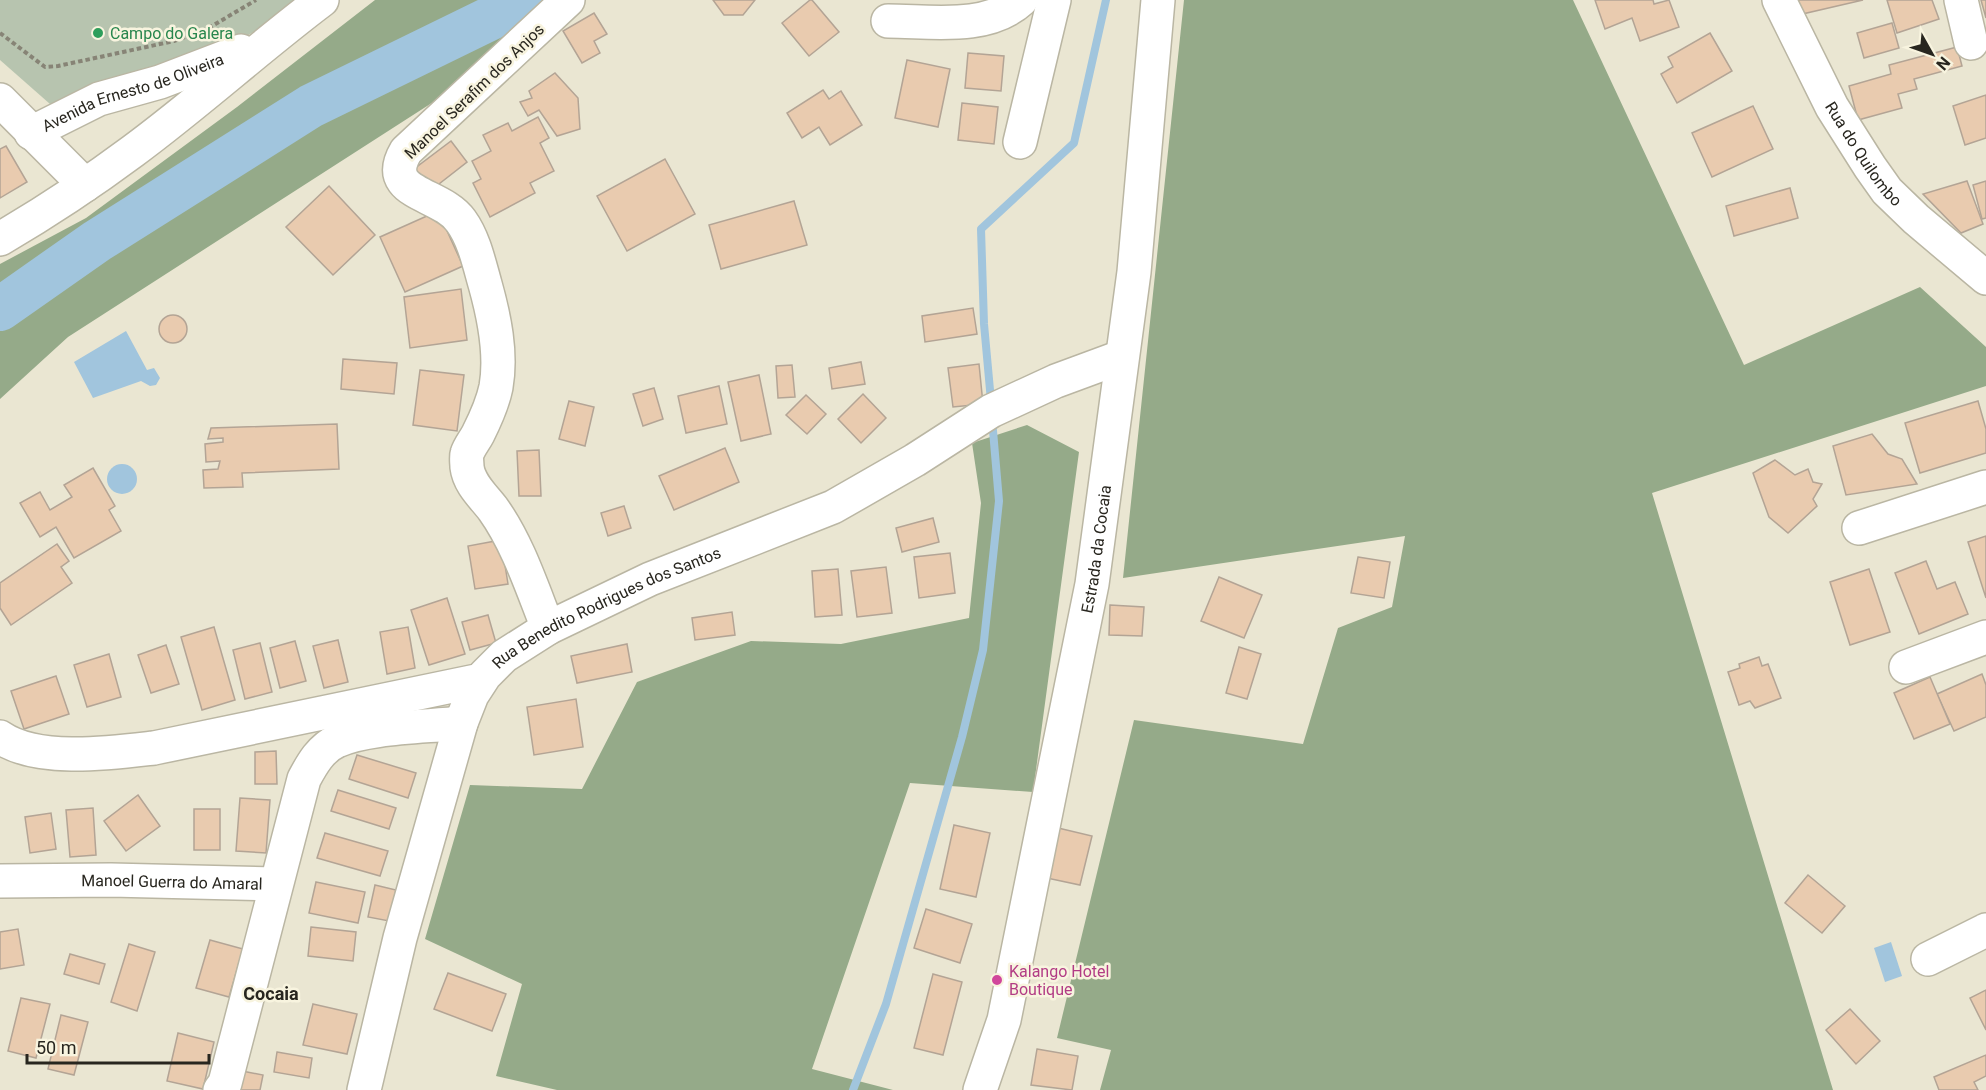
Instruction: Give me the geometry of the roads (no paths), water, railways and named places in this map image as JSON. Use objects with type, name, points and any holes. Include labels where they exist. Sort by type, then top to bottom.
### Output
[{"type":"street","points":[[0,239],[135,150],[268,41],[322,0]]},
{"type":"street","name":"Manoel Serafim dos Anjos","points":[[548,628],[505,525],[476,487],[468,470],[467,454],[483,423],[495,387],[497,352],[493,313],[475,248],[461,221],[453,212],[410,188],[400,180],[399,170],[406,151],[568,0]]},
{"type":"street","points":[[888,21],[966,22],[993,17],[1021,0]]},
{"type":"street","points":[[1020,142],[1054,0]]},
{"type":"street","name":"Estrada da Cocaia","points":[[980,1090],[1004,1020],[1092,584],[1134,272],[1158,0]]},
{"type":"street","name":"Rua do Quilombo","points":[[1779,0],[1832,107],[1887,191],[1916,219],[1971,247],[1986,278]]},
{"type":"street","points":[[1961,0],[1971,43]]},
{"type":"street","name":"Avenida Ernesto de Oliveira","points":[[31,133],[99,99],[160,82],[268,41]]},
{"type":"street","name":"Avenida Ernesto de Oliveira","points":[[0,100],[85,185]]},
{"type":"street","name":"Rua Benedito Rodrigues dos Santos","points":[[364,1090],[400,938],[461,723],[472,695],[481,680],[504,656],[548,628],[650,579],[833,507],[915,460],[991,411],[1056,381],[1121,357]]},
{"type":"street","points":[[1859,528],[1986,487]]},
{"type":"street","points":[[1906,667],[1986,637]]},
{"type":"street","points":[[0,737],[26,749],[67,754],[106,754],[154,748],[481,680]]},
{"type":"street","points":[[276,884],[304,779],[315,759],[335,741],[362,733],[461,723]]},
{"type":"street","name":"Manoel Guerra do Amaral","points":[[0,881],[111,880],[276,884],[225,1083],[220,1090]]},
{"type":"street","points":[[1928,959],[1986,930]]},
{"type":"water","points":[[126,331],[147,370],[154,368],[160,378],[156,385],[150,386],[141,381],[93,398],[74,362]]},
{"type":"water","points":[[122,464],[133,468],[137,479],[133,490],[122,494],[111,490],[107,479],[111,468]]},
{"type":"water","points":[[1891,942],[1902,976],[1885,982],[1874,948]]},
{"type":"waterway","points":[[0,309],[97,241],[311,106],[528,0]]},
{"type":"waterway","points":[[991,401],[984,324],[981,229],[1074,143],[1106,0]]},
{"type":"waterway","points":[[853,1090],[886,1004],[962,737],[983,650],[999,501],[992,419]]},
{"type":"place","name":"Campo do Galera","points":[[98,33]]},
{"type":"place","name":"Kalango Hotel Boutique","points":[[997,980]]},
{"type":"district","name":"Cocaia","points":[[271,994]]}]
